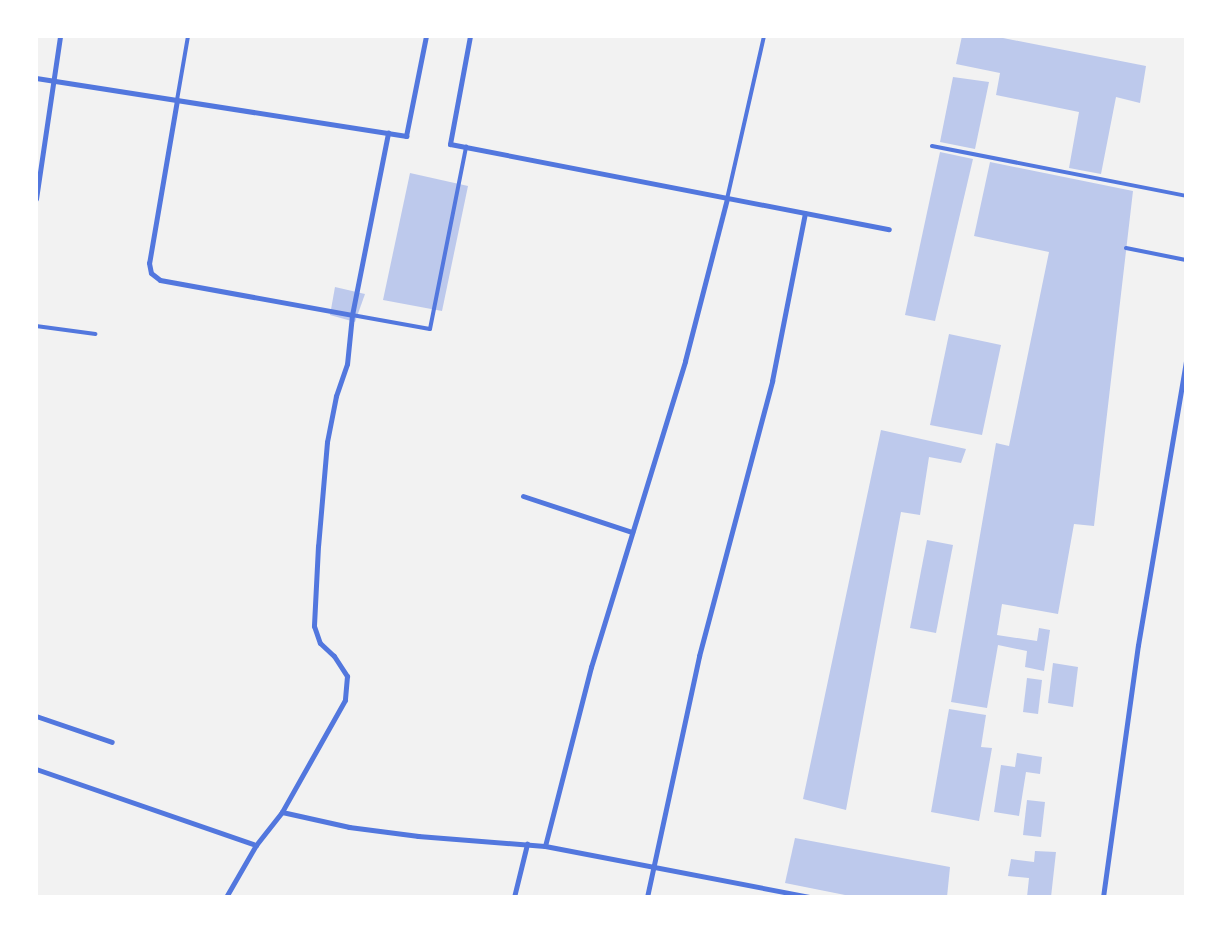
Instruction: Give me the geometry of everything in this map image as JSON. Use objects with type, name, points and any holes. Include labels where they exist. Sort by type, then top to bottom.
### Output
[{"type":"street","points":[[36,199],[60,36]]},
{"type":"street","points":[[36,78],[406,136],[426,36]]},
{"type":"street","points":[[470,36],[450,144],[889,229]]},
{"type":"street","points":[[176,100],[149,263],[151,273],[160,280],[352,315]]},
{"type":"street","points":[[226,897],[256,845],[282,812],[346,700],[347,676],[334,656],[320,643],[314,626],[318,537],[327,442],[336,396],[347,364],[352,315],[388,133]]},
{"type":"street","points":[[545,846],[591,667],[685,361],[727,199]]},
{"type":"street","points":[[647,897],[699,656],[772,381],[805,213]]},
{"type":"street","points":[[1103,897],[1138,645],[1186,361]]},
{"type":"street","points":[[523,496],[632,532]]},
{"type":"street","points":[[36,716],[112,742]]},
{"type":"street","points":[[36,770],[256,845]]},
{"type":"street","points":[[282,812],[375,831],[545,846],[810,897]]},
{"type":"street","points":[[514,897],[527,844]]},
{"type":"lane","points":[[176,100],[188,36]]},
{"type":"lane","points":[[727,199],[764,36]]},
{"type":"lane","points":[[932,146],[1186,196]]},
{"type":"lane","points":[[352,315],[430,329],[466,147]]},
{"type":"lane","points":[[1126,248],[1186,260]]},
{"type":"lane","points":[[36,326],[95,334]]},
{"type":"building","points":[[962,36],[993,36],[1146,66],[1140,103],[1116,97],[1101,174],[1069,168],[1079,112],[996,95],[1000,73],[956,64]]},
{"type":"building","points":[[953,77],[989,82],[975,149],[940,142]]},
{"type":"building","points":[[940,152],[973,159],[935,321],[905,315]]},
{"type":"building","points":[[990,162],[1133,191],[1094,526],[1074,524],[1058,614],[1002,604],[997,635],[1037,641],[1039,628],[1050,630],[1044,671],[1025,667],[1027,651],[998,645],[987,708],[951,702],[996,443],[1009,446],[1049,252],[974,236]]},
{"type":"building","points":[[410,173],[468,186],[442,311],[383,300]]},
{"type":"building","points":[[335,287],[365,294],[355,322],[330,315]]},
{"type":"building","points":[[949,334],[1001,345],[982,435],[930,425]]},
{"type":"building","points":[[881,430],[966,449],[961,463],[929,457],[920,515],[901,512],[846,810],[803,799]]},
{"type":"building","points":[[927,540],[953,545],[936,633],[910,628]]},
{"type":"building","points":[[1053,663],[1078,667],[1073,707],[1048,703]]},
{"type":"building","points":[[1027,678],[1042,680],[1038,714],[1023,712]]},
{"type":"building","points":[[949,709],[986,715],[981,747],[992,748],[979,821],[931,812]]},
{"type":"building","points":[[1017,753],[1042,757],[1040,774],[1026,772],[1019,816],[994,812],[1001,765],[1015,767]]},
{"type":"building","points":[[1027,800],[1045,802],[1041,837],[1023,835]]},
{"type":"building","points":[[795,838],[950,867],[947,897],[855,897],[785,883]]},
{"type":"building","points":[[1035,851],[1056,852],[1051,897],[1027,897],[1029,878],[1008,876],[1011,859],[1034,862]]}]
